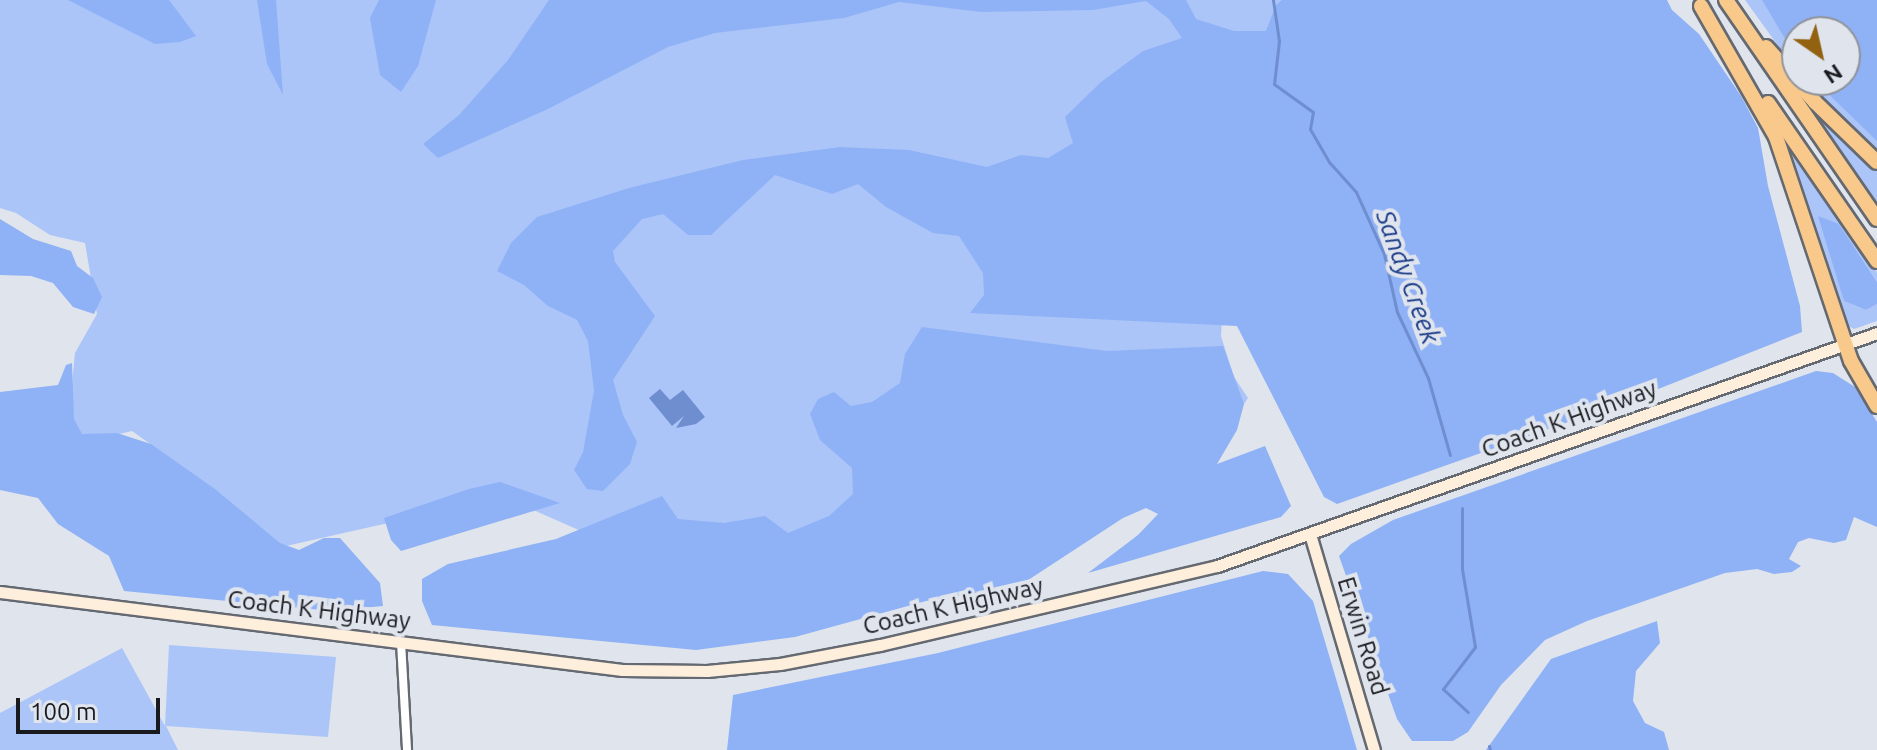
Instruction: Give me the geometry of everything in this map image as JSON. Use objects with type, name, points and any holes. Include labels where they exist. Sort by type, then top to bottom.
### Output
[{"type":"highway","points":[[1726,0],[1877,219]]},
{"type":"highway","points":[[1699,3],[1877,261]]},
{"type":"highway","points":[[1699,3],[1776,137],[1845,344],[1857,375],[1877,406]]},
{"type":"highway","points":[[1748,33],[1772,51],[1815,102],[1877,162]]},
{"type":"main road","name":"Coach K Highway","points":[[0,592],[622,670],[707,671],[780,664],[1150,584],[1217,566],[1877,333]]},
{"type":"main road","name":"Erwin Road","points":[[1310,534],[1374,750]]},
{"type":"street","points":[[401,642],[407,750]]},
{"type":"shaded area","points":[[0,0],[1294,0],[1227,241],[1221,336],[1234,377],[1248,398],[1225,433],[861,562],[608,543],[504,497],[277,548],[222,495],[132,431],[66,446],[75,353],[97,314],[85,243],[50,235],[16,213],[0,208]]},
{"type":"shaded area","points":[[68,0],[169,0],[196,36],[180,42],[155,44]]},
{"type":"shaded area","points":[[257,0],[276,0],[283,95],[267,64]]},
{"type":"shaded area","points":[[379,0],[436,0],[418,66],[401,92],[380,75],[370,18]]},
{"type":"shaded area","points":[[549,0],[1186,0],[1196,19],[1234,31],[1266,31],[1276,5],[1282,0],[1667,0],[1672,10],[1699,34],[1741,96],[1758,128],[1768,186],[1800,306],[1802,332],[1633,399],[1337,504],[1324,497],[1237,326],[970,313],[984,295],[983,273],[959,236],[933,233],[886,207],[858,184],[832,194],[775,175],[711,235],[688,235],[663,214],[642,219],[613,251],[615,262],[655,316],[613,380],[623,415],[637,442],[630,464],[603,491],[587,489],[574,470],[583,452],[594,391],[588,341],[577,320],[548,306],[524,285],[497,271],[511,243],[537,217],[629,188],[743,160],[840,147],[909,150],[987,167],[1021,155],[1048,158],[1073,143],[1065,117],[1101,82],[1143,51],[1182,38],[1169,19],[1146,1],[1093,10],[981,12],[899,2],[844,18],[715,33],[668,47],[548,109],[438,158],[423,144],[459,115],[508,60]]},
{"type":"shaded area","points":[[1745,0],[1877,0],[1877,149],[1822,96],[1861,96],[1861,16],[1781,16],[1781,50]]},
{"type":"shaded area","points":[[1762,0],[1877,0],[1877,141],[1831,96],[1861,96],[1861,16],[1781,16],[1781,32]]},
{"type":"shaded area","points":[[1814,110],[1877,169],[1877,206]]},
{"type":"shaded area","points":[[1788,150],[1877,272],[1877,282],[1839,224],[1835,264],[1844,301],[1866,310],[1877,304],[1877,321],[1854,329],[1848,326]]},
{"type":"shaded area","points":[[1818,216],[1839,224],[1877,282],[1877,304],[1866,310],[1844,301]]},
{"type":"shaded area","points":[[0,219],[33,239],[71,251],[77,266],[93,278],[102,297],[94,314],[73,307],[53,283],[31,276],[0,275]]},
{"type":"shaded area","points":[[922,327],[1107,351],[1223,346],[1244,404],[1237,430],[1217,464],[1265,446],[1291,506],[1281,517],[1088,573],[1138,535],[1158,514],[1146,508],[1123,518],[1019,586],[926,601],[795,637],[696,650],[432,625],[422,601],[422,579],[448,564],[556,539],[662,496],[678,519],[724,523],[765,516],[788,533],[829,516],[853,494],[852,468],[820,440],[810,414],[818,399],[834,392],[851,406],[872,402],[900,383],[905,354]]},
{"type":"shaded area","points":[[72,363],[74,419],[82,434],[117,433],[151,444],[215,489],[280,543],[299,550],[324,538],[340,538],[380,583],[383,606],[332,611],[124,591],[109,556],[58,524],[38,498],[0,490],[0,392],[58,385],[66,365]]},
{"type":"shaded area","points":[[1816,371],[1833,373],[1855,387],[1877,422],[1877,527],[1854,517],[1846,540],[1834,543],[1809,538],[1798,542],[1789,559],[1801,566],[1792,572],[1774,574],[1757,569],[1725,573],[1587,621],[1545,640],[1501,685],[1468,732],[1453,741],[1412,741],[1397,719],[1339,556],[1351,544],[1393,520]]},
{"type":"shaded area","points":[[660,389],[670,400],[683,390],[705,417],[696,424],[676,428],[684,416],[672,426],[649,398]]},
{"type":"shaded area","points":[[500,482],[560,503],[401,551],[391,540],[384,518],[469,489]]},
{"type":"shaded area","points":[[1263,571],[1288,574],[1313,601],[1357,750],[727,750],[733,695],[938,653]]},
{"type":"shaded area","points":[[1657,621],[1660,643],[1636,671],[1633,701],[1645,723],[1664,732],[1669,750],[1486,750],[1551,659]]},
{"type":"shaded area","points":[[169,645],[336,657],[328,737],[166,726],[178,750],[0,750],[0,713],[122,648],[165,726]]},
{"type":"waterway","name":"Sandy Creek","points":[[1273,0],[1279,41],[1274,84],[1313,112],[1310,129],[1330,163],[1356,192],[1384,254],[1397,312],[1428,378],[1450,455]]},
{"type":"waterway","name":"Sandy Creek","points":[[1462,508],[1462,569],[1475,647],[1443,689],[1468,712]]},
{"type":"waterway","name":"Sandy Creek","points":[[1489,746],[1490,750]]}]
